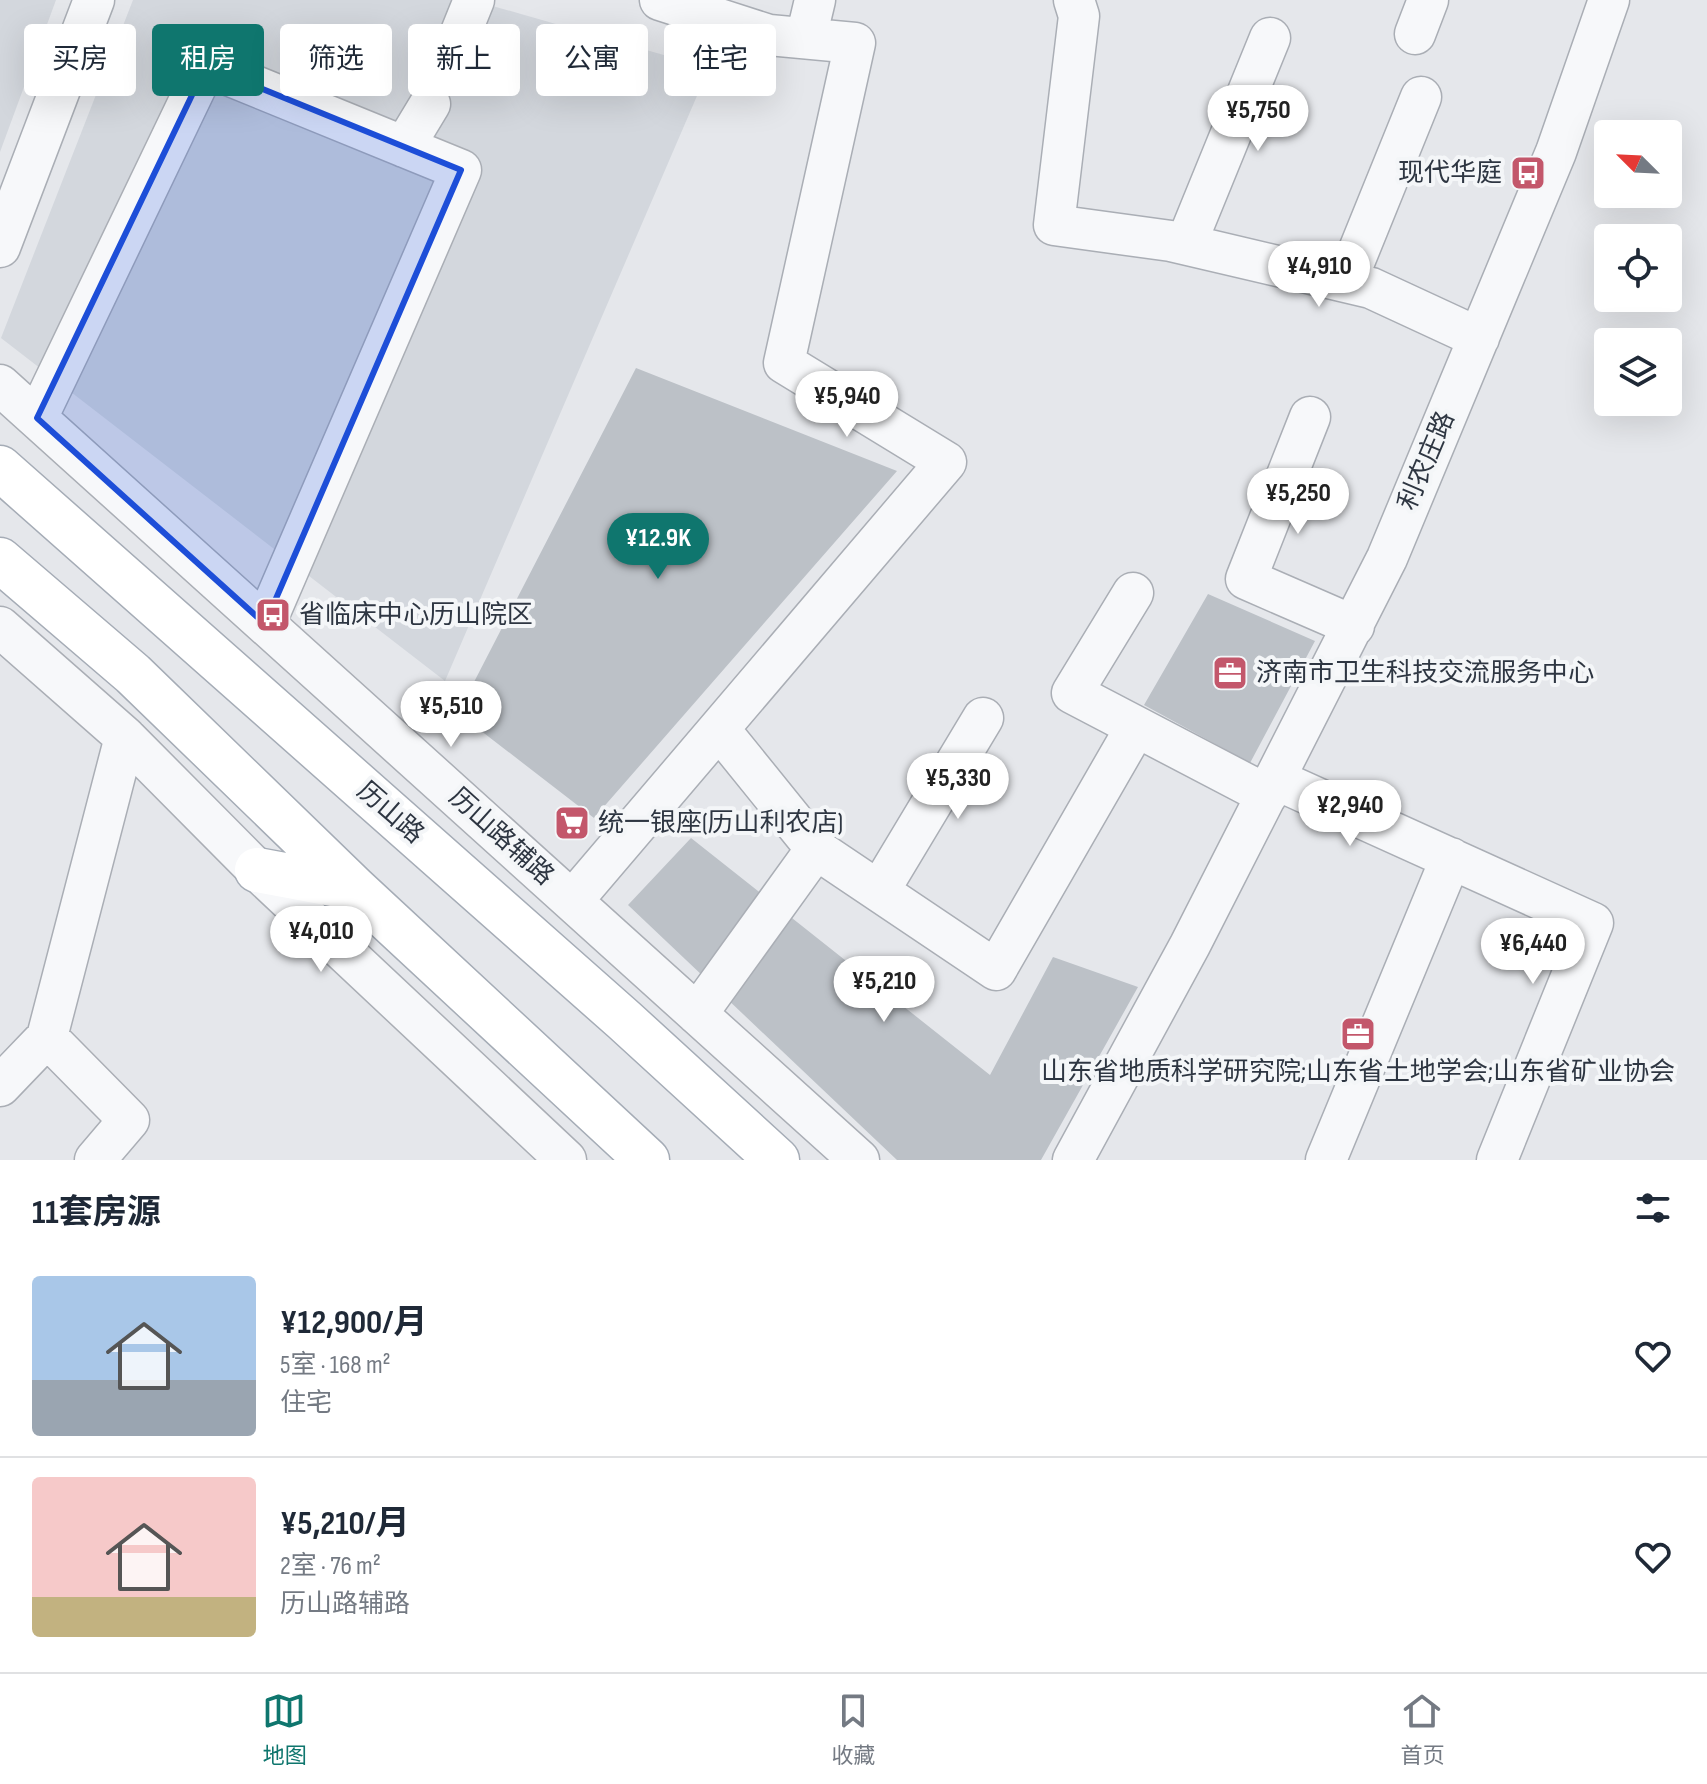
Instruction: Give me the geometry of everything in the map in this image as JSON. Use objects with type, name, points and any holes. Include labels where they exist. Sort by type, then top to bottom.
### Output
[{"type":"main road","name":"历山路","points":[[0,468],[624,1020],[777,1160]]},
{"type":"main road","points":[[0,560],[133,674],[354,888],[647,1160]]},
{"type":"main road","points":[[257,870],[354,888]]},
{"type":"street","points":[[0,247],[94,0]]},
{"type":"street","points":[[404,147],[437,88],[474,0]]},
{"type":"street","points":[[572,901],[946,462],[784,363],[855,43],[769,35],[660,0]]},
{"type":"street","points":[[806,38],[815,0]]},
{"type":"street","points":[[1074,0],[1079,16],[1054,225],[1186,244],[1371,288],[1479,338]]},
{"type":"street","name":"利农庄路","points":[[1073,1160],[1183,959],[1387,558],[1556,152],[1609,0]]},
{"type":"street","points":[[1186,244],[1270,38]]},
{"type":"street","points":[[37,418],[206,66],[461,170],[265,624]]},
{"type":"street","points":[[1346,282],[1421,97]]},
{"type":"street","name":"历山路辅路","points":[[0,385],[859,1160]]},
{"type":"street","points":[[1310,417],[1246,579],[1354,626]]},
{"type":"street","points":[[1133,593],[1072,693],[1136,727],[1271,787],[1451,858],[1593,923],[1497,1160]]},
{"type":"street","points":[[0,627],[125,737],[257,870],[566,1160]]},
{"type":"street","points":[[0,654],[56,704],[125,737]]},
{"type":"street","points":[[879,891],[983,718]]},
{"type":"street","points":[[719,729],[816,849],[996,970],[1136,727]]},
{"type":"street","points":[[0,1086],[47,1037],[125,737]]},
{"type":"street","points":[[697,1014],[816,849]]},
{"type":"street","points":[[1326,1160],[1451,858]]},
{"type":"street","points":[[47,1037],[129,1120],[95,1160]]},
{"type":"highlighted area","points":[[206,66],[461,170],[265,624],[37,418]]},
{"type":"shaded area","points":[[0,0],[56,0],[47,24],[24,24],[24,87],[0,152]]},
{"type":"shaded area","points":[[133,0],[472,0],[556,24],[536,24],[536,96],[648,96],[648,50],[664,55],[664,96],[697,96],[445,681],[1,338],[96,96],[136,96],[136,24],[124,24]]},
{"type":"building","points":[[636,368],[897,471],[594,818],[458,713]]},
{"type":"building","name":"济南市卫生科技交流服务中心","points":[[1208,594],[1315,641],[1250,763],[1144,705]]},
{"type":"building","points":[[691,838],[990,1075],[1053,957],[1138,987],[1041,1160],[897,1160],[628,905]]},
{"type":"place","name":"现代华庭","points":[[1528,173]]},
{"type":"place","name":"省临床中心历山院区","points":[[273,615]]},
{"type":"place","name":"济南市卫生科技交流服务中心","points":[[1230,673]]},
{"type":"place","name":"统一银座(历山利农店)","points":[[572,823]]},
{"type":"place","name":"山东省地质科学研究院;山东省土地学会;山东省矿业协会","points":[[1358,1034]]}]
